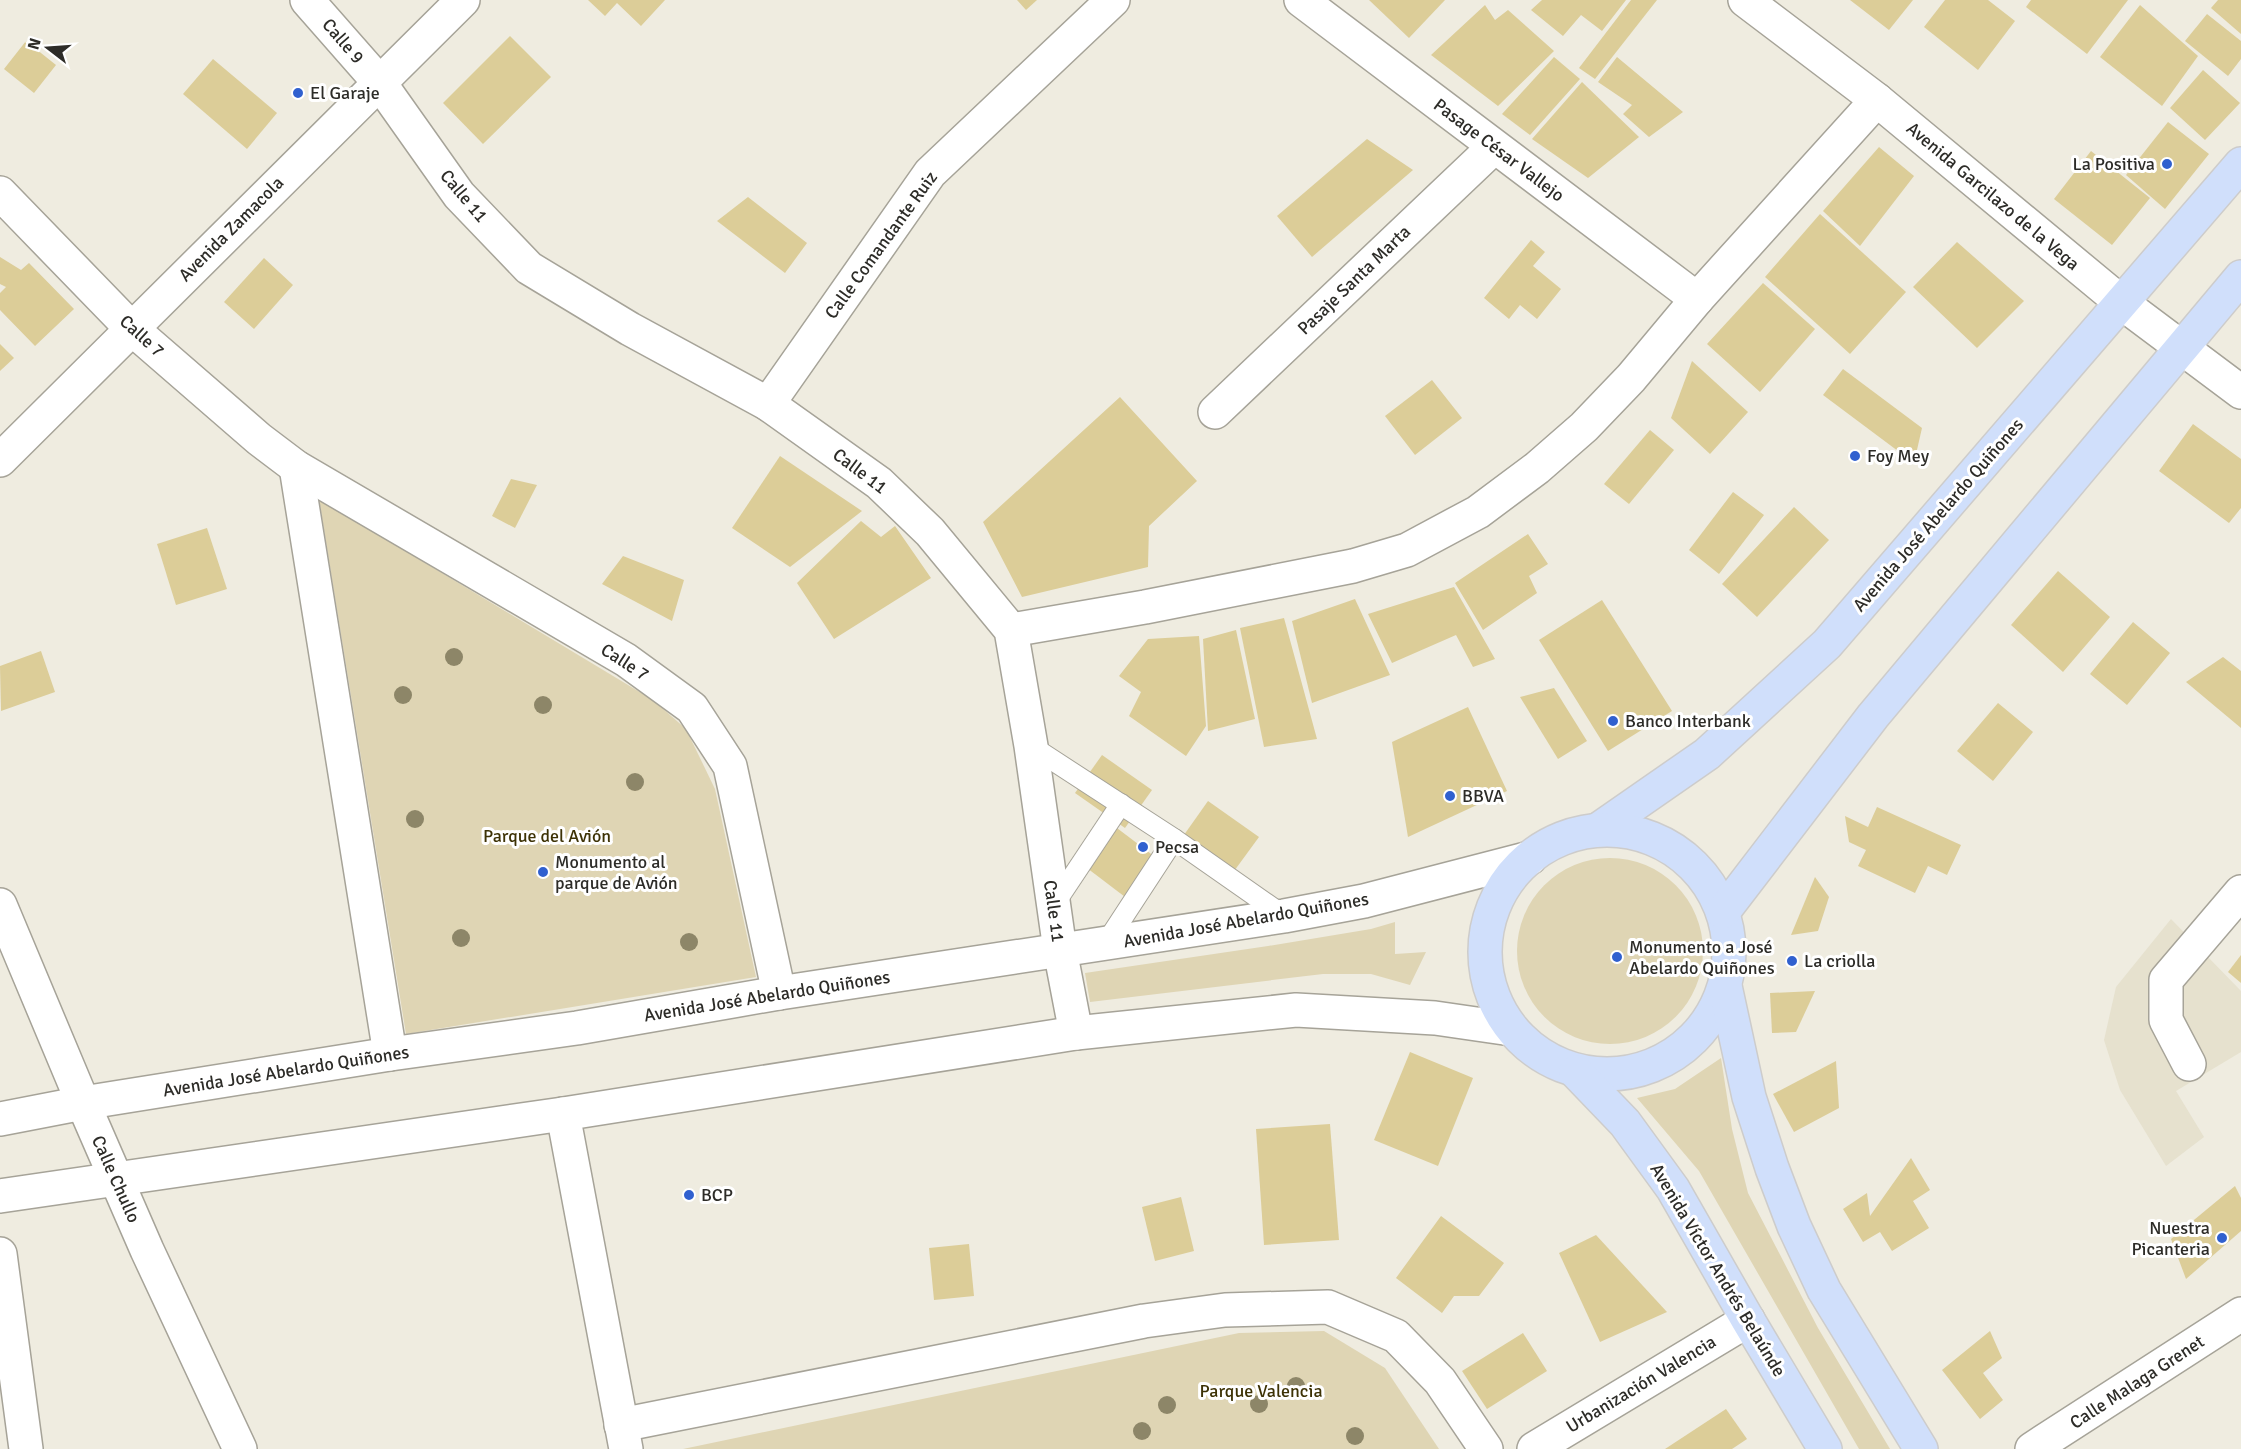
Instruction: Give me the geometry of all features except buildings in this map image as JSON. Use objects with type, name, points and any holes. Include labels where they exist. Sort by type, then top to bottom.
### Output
[{"type":"main road","name":"Avenida José Abelardo Quiñones","points":[[1599,829],[1707,754],[1827,644],[2241,164]]},
{"type":"main road","points":[[1723,912],[1873,716],[2241,277]]},
{"type":"main road","points":[[1599,829],[1629,831],[1658,840],[1684,856],[1714,891],[1723,912],[1729,937],[1730,961],[1725,986],[1709,1020],[1683,1049],[1650,1067],[1613,1075],[1576,1072],[1537,1053],[1511,1029],[1495,1001],[1486,971],[1485,939],[1493,909],[1508,881],[1530,858],[1551,844],[1574,834],[1599,829]]},
{"type":"main road","points":[[1725,986],[1749,1098],[1794,1226],[1824,1290],[1921,1449]]},
{"type":"main road","name":"Avenida Víctor Andrés Belaúnde","points":[[1576,1072],[1625,1123],[1673,1189],[1825,1449]]},
{"type":"street","name":"Calle 9","points":[[307,0],[379,82]]},
{"type":"street","name":"Avenida Zamacola","points":[[0,460],[463,0]]},
{"type":"street","name":"Calle Comandante Ruiz","points":[[768,404],[930,173],[1113,0]]},
{"type":"street","name":"Pasage César Vallejo","points":[[1301,0],[1697,299]]},
{"type":"street","name":"Avenida Garcilazo de la Vega","points":[[1745,0],[1877,100],[2122,303],[2241,392]]},
{"type":"street","name":"Calle 11","points":[[379,82],[459,195],[529,268],[630,329],[768,404],[879,483],[930,532],[1011,630],[1031,746],[1060,950],[1076,1033]]},
{"type":"street","points":[[1011,630],[1145,607],[1342,568],[1407,550],[1478,512],[1537,468],[1584,427],[1877,100]]},
{"type":"street","name":"Pasaje Santa Marta","points":[[1215,412],[1494,147]]},
{"type":"street","name":"Calle 7","points":[[0,193],[131,328],[259,439],[296,466],[626,660],[692,708],[730,766],[779,993]]},
{"type":"street","points":[[296,466],[390,1054]]},
{"type":"street","name":"Avenida José Abelardo Quiñones","points":[[0,1119],[83,1103],[390,1054],[577,1028],[779,993],[1284,916],[1364,901],[1530,858]]},
{"type":"street","points":[[2189,1064],[2166,1020],[2166,980],[2241,892]]},
{"type":"street","name":"Calle Chullo","points":[[0,905],[152,1260],[240,1449]]},
{"type":"street","points":[[0,1196],[563,1114],[1076,1033],[1296,1010],[1435,1018],[1511,1029]]},
{"type":"street","points":[[563,1114],[623,1437],[1144,1321],[1225,1310],[1328,1306],[1396,1336],[1440,1381],[1486,1449]]},
{"type":"street","points":[[0,1254],[26,1449]]},
{"type":"street","name":"Calle Malaga Grenet","points":[[2032,1449],[2241,1314]]},
{"type":"street","name":"Urbanización Valencia","points":[[1534,1449],[1748,1320]]},
{"type":"lane","points":[[1031,746],[1173,838],[1284,916]]},
{"type":"lane","points":[[1053,906],[1121,804]]},
{"type":"lane","points":[[1106,943],[1173,838]]},
{"type":"shaded area","points":[[2171,919],[2241,991],[2241,1052],[2176,1091],[2204,1137],[2166,1166],[2120,1090],[2104,1040],[2116,987]]},
{"type":"green space","name":"Parque del Avión","points":[[319,499],[653,700],[686,729],[715,789],[756,977],[406,1034]]},
{"type":"green space","points":[[1619,858],[1646,865],[1662,873],[1676,885],[1688,899],[1696,915],[1702,933],[1702,969],[1696,987],[1688,1003],[1676,1017],[1662,1029],[1646,1037],[1628,1043],[1601,1044],[1574,1037],[1558,1029],[1532,1003],[1518,969],[1517,942],[1524,915],[1532,899],[1558,873],[1592,859]]},
{"type":"green space","points":[[1395,922],[1395,954],[1426,952],[1410,985],[1371,974],[1323,974],[1090,1002],[1085,973],[1268,946],[1371,929]]},
{"type":"green space","points":[[1721,1058],[1732,1129],[1748,1193],[1818,1328],[1890,1449],[1859,1449],[1699,1171],[1637,1098],[1675,1089]]},
{"type":"green space","name":"Parque Valencia","points":[[1324,1331],[1385,1368],[1439,1449],[683,1449],[1239,1333]]},
{"type":"place","name":"El Garaje","points":[[298,93]]},
{"type":"place","name":"La Positiva","points":[[2167,164]]},
{"type":"place","name":"Foy Mey","points":[[1855,456]]},
{"type":"place","name":"Banco Interbank","points":[[1613,721]]},
{"type":"place","name":"BBVA","points":[[1450,796]]},
{"type":"place","name":"Pecsa","points":[[1143,847]]},
{"type":"place","name":"Monumento al parque de Avión","points":[[543,872]]},
{"type":"place","name":"Monumento a José Abelardo Quiñones","points":[[1617,957]]},
{"type":"place","name":"La criolla","points":[[1792,961]]},
{"type":"place","name":"BCP","points":[[689,1195]]},
{"type":"place","name":"Nuestra Picanteria","points":[[2222,1238]]}]
